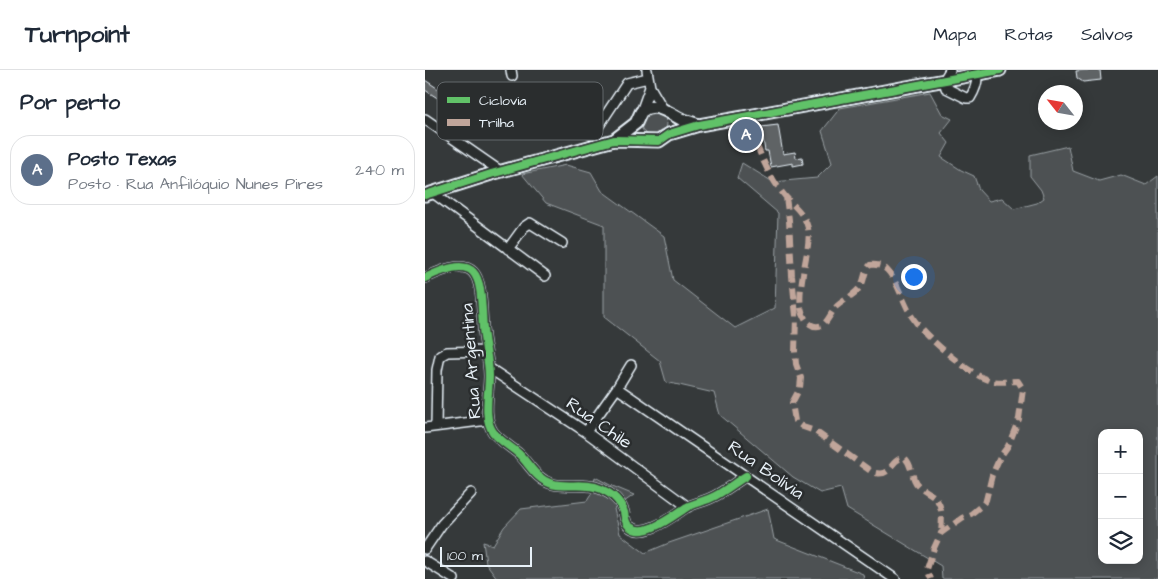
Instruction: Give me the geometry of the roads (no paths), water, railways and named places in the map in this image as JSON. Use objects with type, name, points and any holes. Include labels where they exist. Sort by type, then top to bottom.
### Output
[{"type":"main road","points":[[429,194],[500,171],[614,140],[659,141],[669,134],[699,125],[947,75],[1001,70]]},
{"type":"main road","points":[[614,140],[649,107],[665,110],[683,120],[699,125]]},
{"type":"main road","points":[[665,110],[672,124],[669,134]]},
{"type":"main road","points":[[639,118],[640,135],[646,140]]},
{"type":"street","points":[[947,75],[946,88],[966,98],[970,98],[976,85],[977,72]]},
{"type":"street","points":[[648,78],[665,110]]},
{"type":"street","points":[[639,118],[648,78]]},
{"type":"street","points":[[603,119],[627,83],[648,78]]},
{"type":"street","points":[[425,119],[437,127]]},
{"type":"street","points":[[455,140],[500,171]]},
{"type":"street","points":[[429,194],[545,276]]},
{"type":"street","points":[[508,249],[524,227],[530,224],[562,243]]},
{"type":"street","name":"Rua Argentina","points":[[425,278],[453,266],[466,268],[479,279],[489,368],[488,420],[494,433],[521,456],[535,474],[544,480],[553,484],[593,487],[611,494],[620,502],[629,526],[644,530],[662,524],[688,506],[716,496],[746,476]]},
{"type":"street","points":[[436,426],[437,370],[440,356],[447,352],[487,351]]},
{"type":"street","points":[[586,432],[631,365]]},
{"type":"street","name":"Rua Chile","points":[[489,368],[586,432],[688,506]]},
{"type":"street","name":"Rua Bolívia","points":[[617,388],[895,579]]},
{"type":"street","points":[[425,428],[488,420]]},
{"type":"street","points":[[425,549],[442,524],[471,493]]},
{"type":"street","points":[[425,561],[454,579]]},
{"type":"place","name":"Posto Texas","points":[[746,135]]}]
